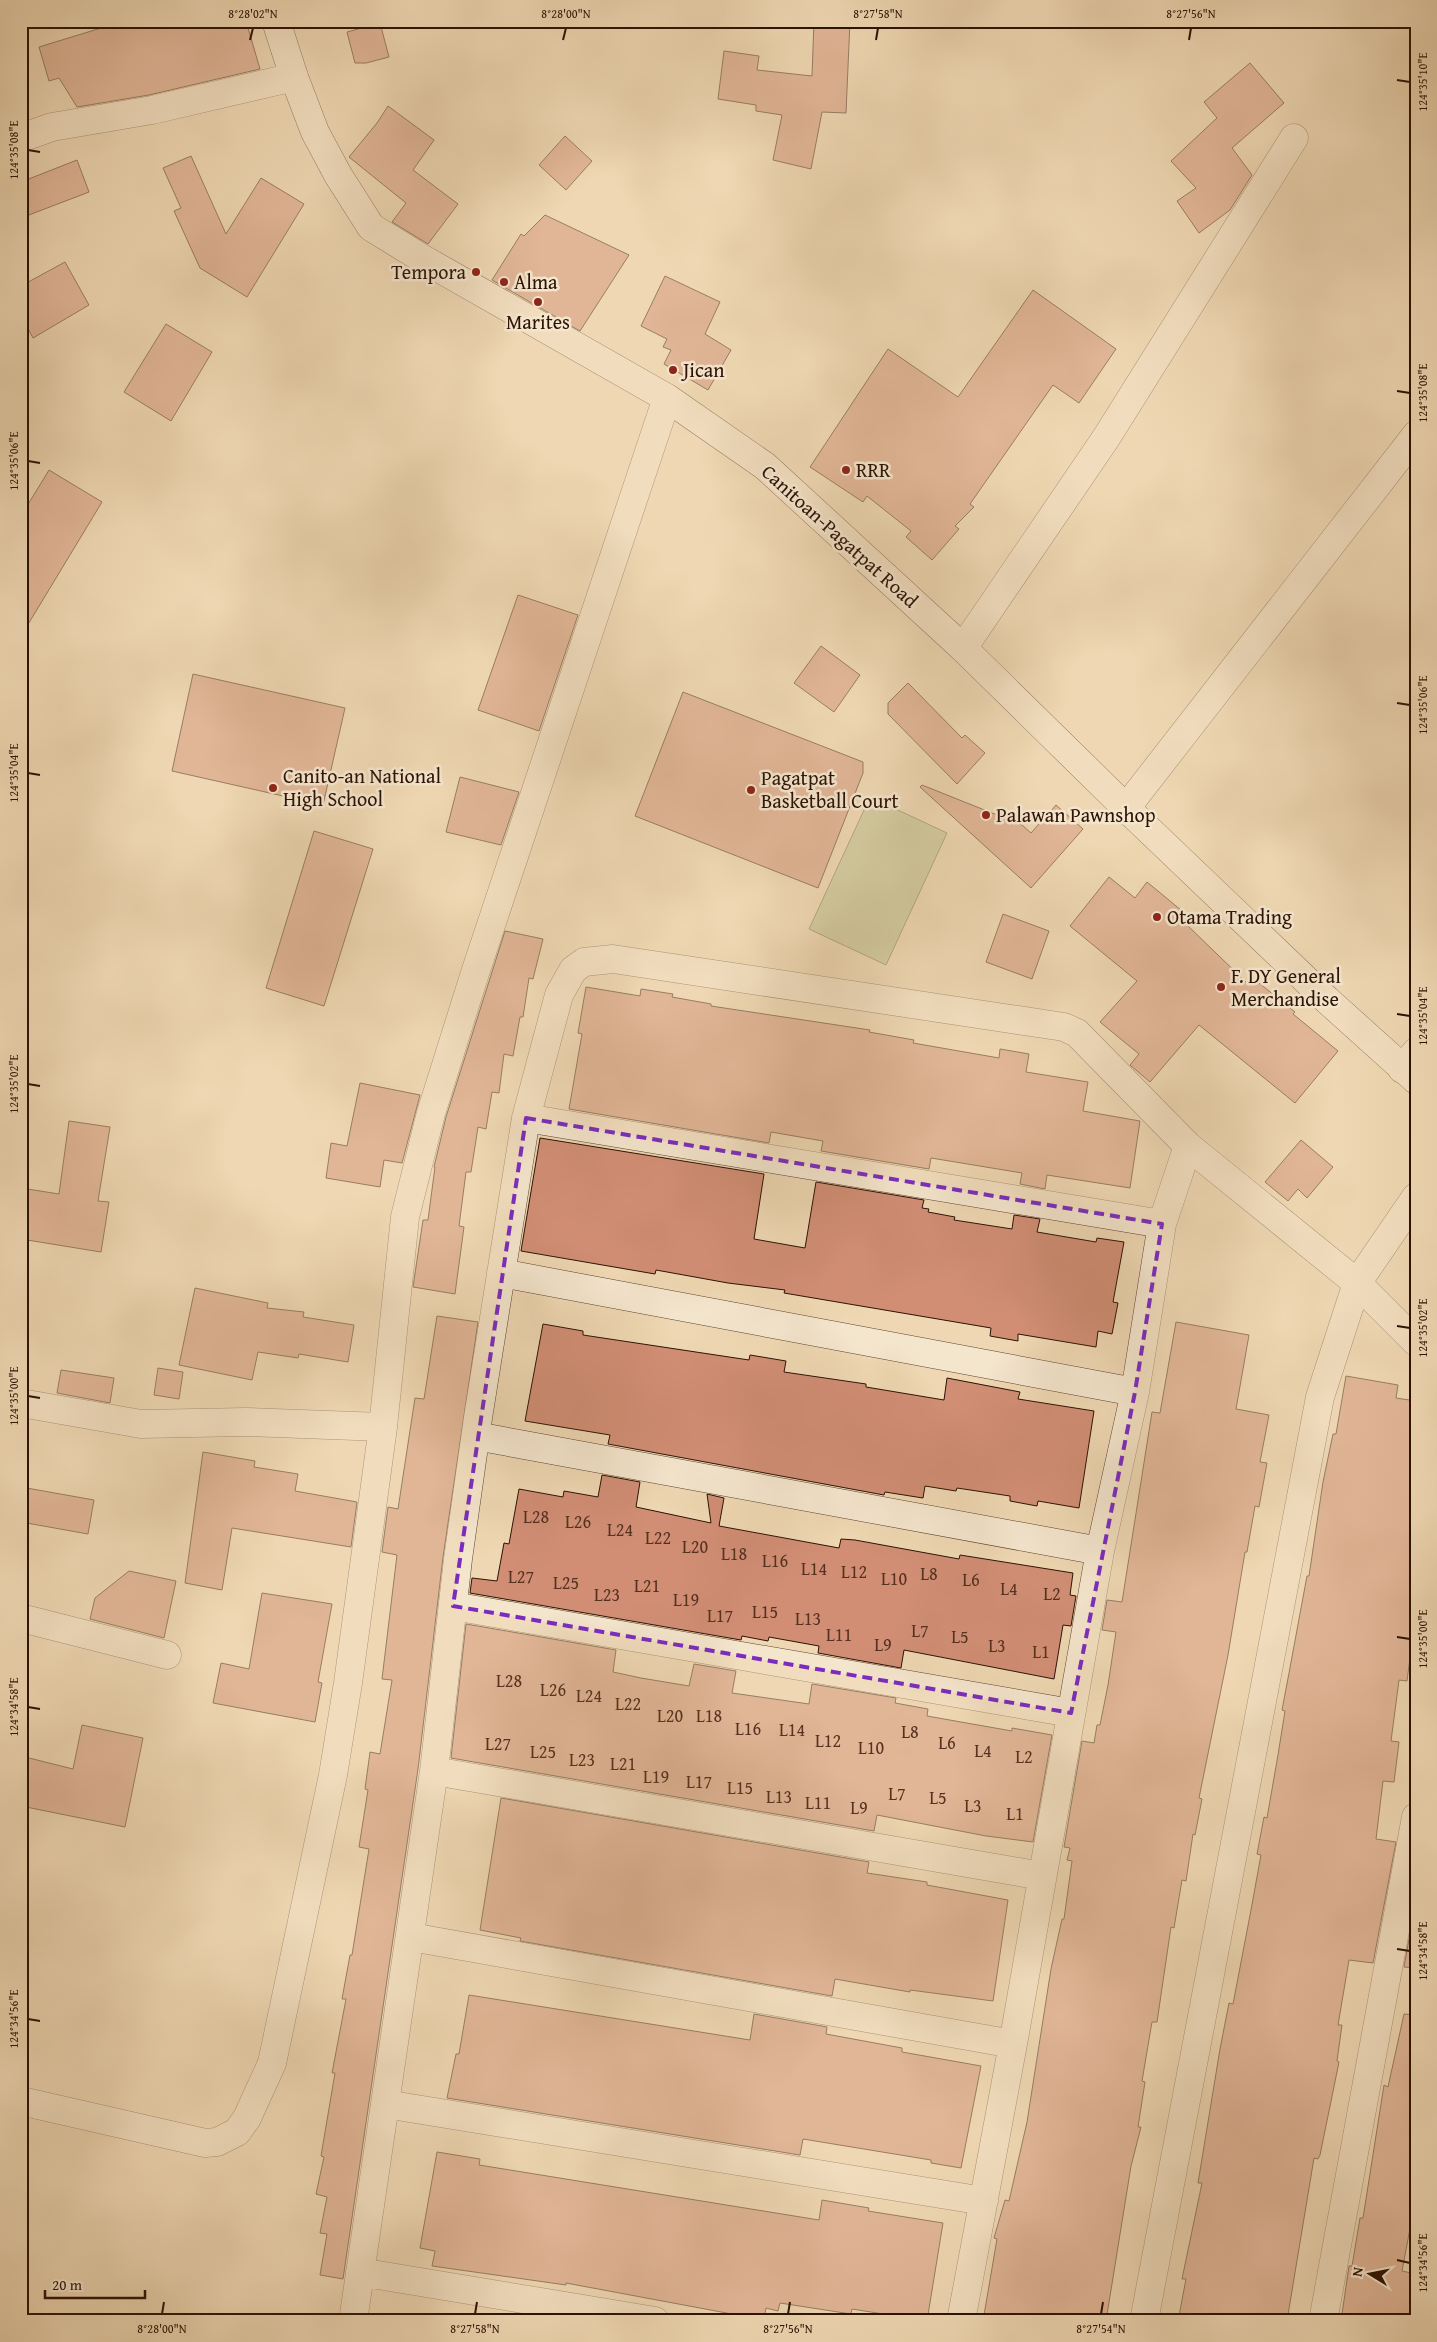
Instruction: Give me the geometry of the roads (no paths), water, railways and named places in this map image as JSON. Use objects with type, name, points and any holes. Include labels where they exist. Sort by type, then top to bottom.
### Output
[{"type":"street","name":"Canitoan-Pagatpat Road","points":[[276,21],[294,77],[315,132],[338,175],[371,227],[423,260],[667,398],[765,466],[963,648],[1126,808],[1411,1067]]},
{"type":"street","points":[[21,138],[52,127],[152,110],[294,77]]},
{"type":"street","points":[[963,648],[1106,438],[1294,138]]},
{"type":"street","points":[[21,2101],[205,2143],[217,2142],[237,2132],[248,2118],[272,2063],[333,1774],[348,1683],[383,1427],[405,1217],[431,1113],[475,973],[667,398]]},
{"type":"street","points":[[1126,808],[1416,435]]},
{"type":"street","points":[[353,2321],[411,1937],[476,1436],[526,1118],[559,995],[573,970],[584,962],[613,959],[1064,1027],[1077,1033],[1188,1146],[1357,1283],[1416,1342]]},
{"type":"street","points":[[526,1118],[1162,1224]]},
{"type":"street","points":[[961,2321],[1013,2044],[1100,1551],[1135,1392],[1162,1224],[1188,1146]]},
{"type":"street","points":[[1144,2321],[1320,1397],[1357,1283],[1416,1197]]},
{"type":"street","points":[[501,1272],[1135,1392]]},
{"type":"street","points":[[21,1403],[141,1424],[246,1422],[383,1427]]},
{"type":"street","points":[[476,1436],[1100,1551]]},
{"type":"street","points":[[453,1606],[1071,1713]]},
{"type":"street","points":[[21,1618],[167,1655]]},
{"type":"street","points":[[434,1771],[1042,1876]]},
{"type":"street","points":[[1323,2321],[1416,1817]]},
{"type":"street","points":[[411,1937],[1013,2044]]},
{"type":"street","points":[[385,2104],[984,2200]]},
{"type":"street","points":[[360,2272],[654,2321]]},
{"type":"place","name":"Tempora","points":[[476,272]]},
{"type":"place","name":"Alma","points":[[504,282]]},
{"type":"place","name":"Marites","points":[[538,302]]},
{"type":"place","name":"Jican","points":[[673,370]]},
{"type":"place","name":"RRR","points":[[846,470]]},
{"type":"place","name":"Canito-an National High School","points":[[273,788]]},
{"type":"place","name":"Pagatpat Basketball Court","points":[[751,790]]},
{"type":"place","name":"Palawan Pawnshop","points":[[986,815]]},
{"type":"place","name":"Otama Trading","points":[[1157,917]]},
{"type":"place","name":"F. DY General Merchandise","points":[[1221,987]]}]
